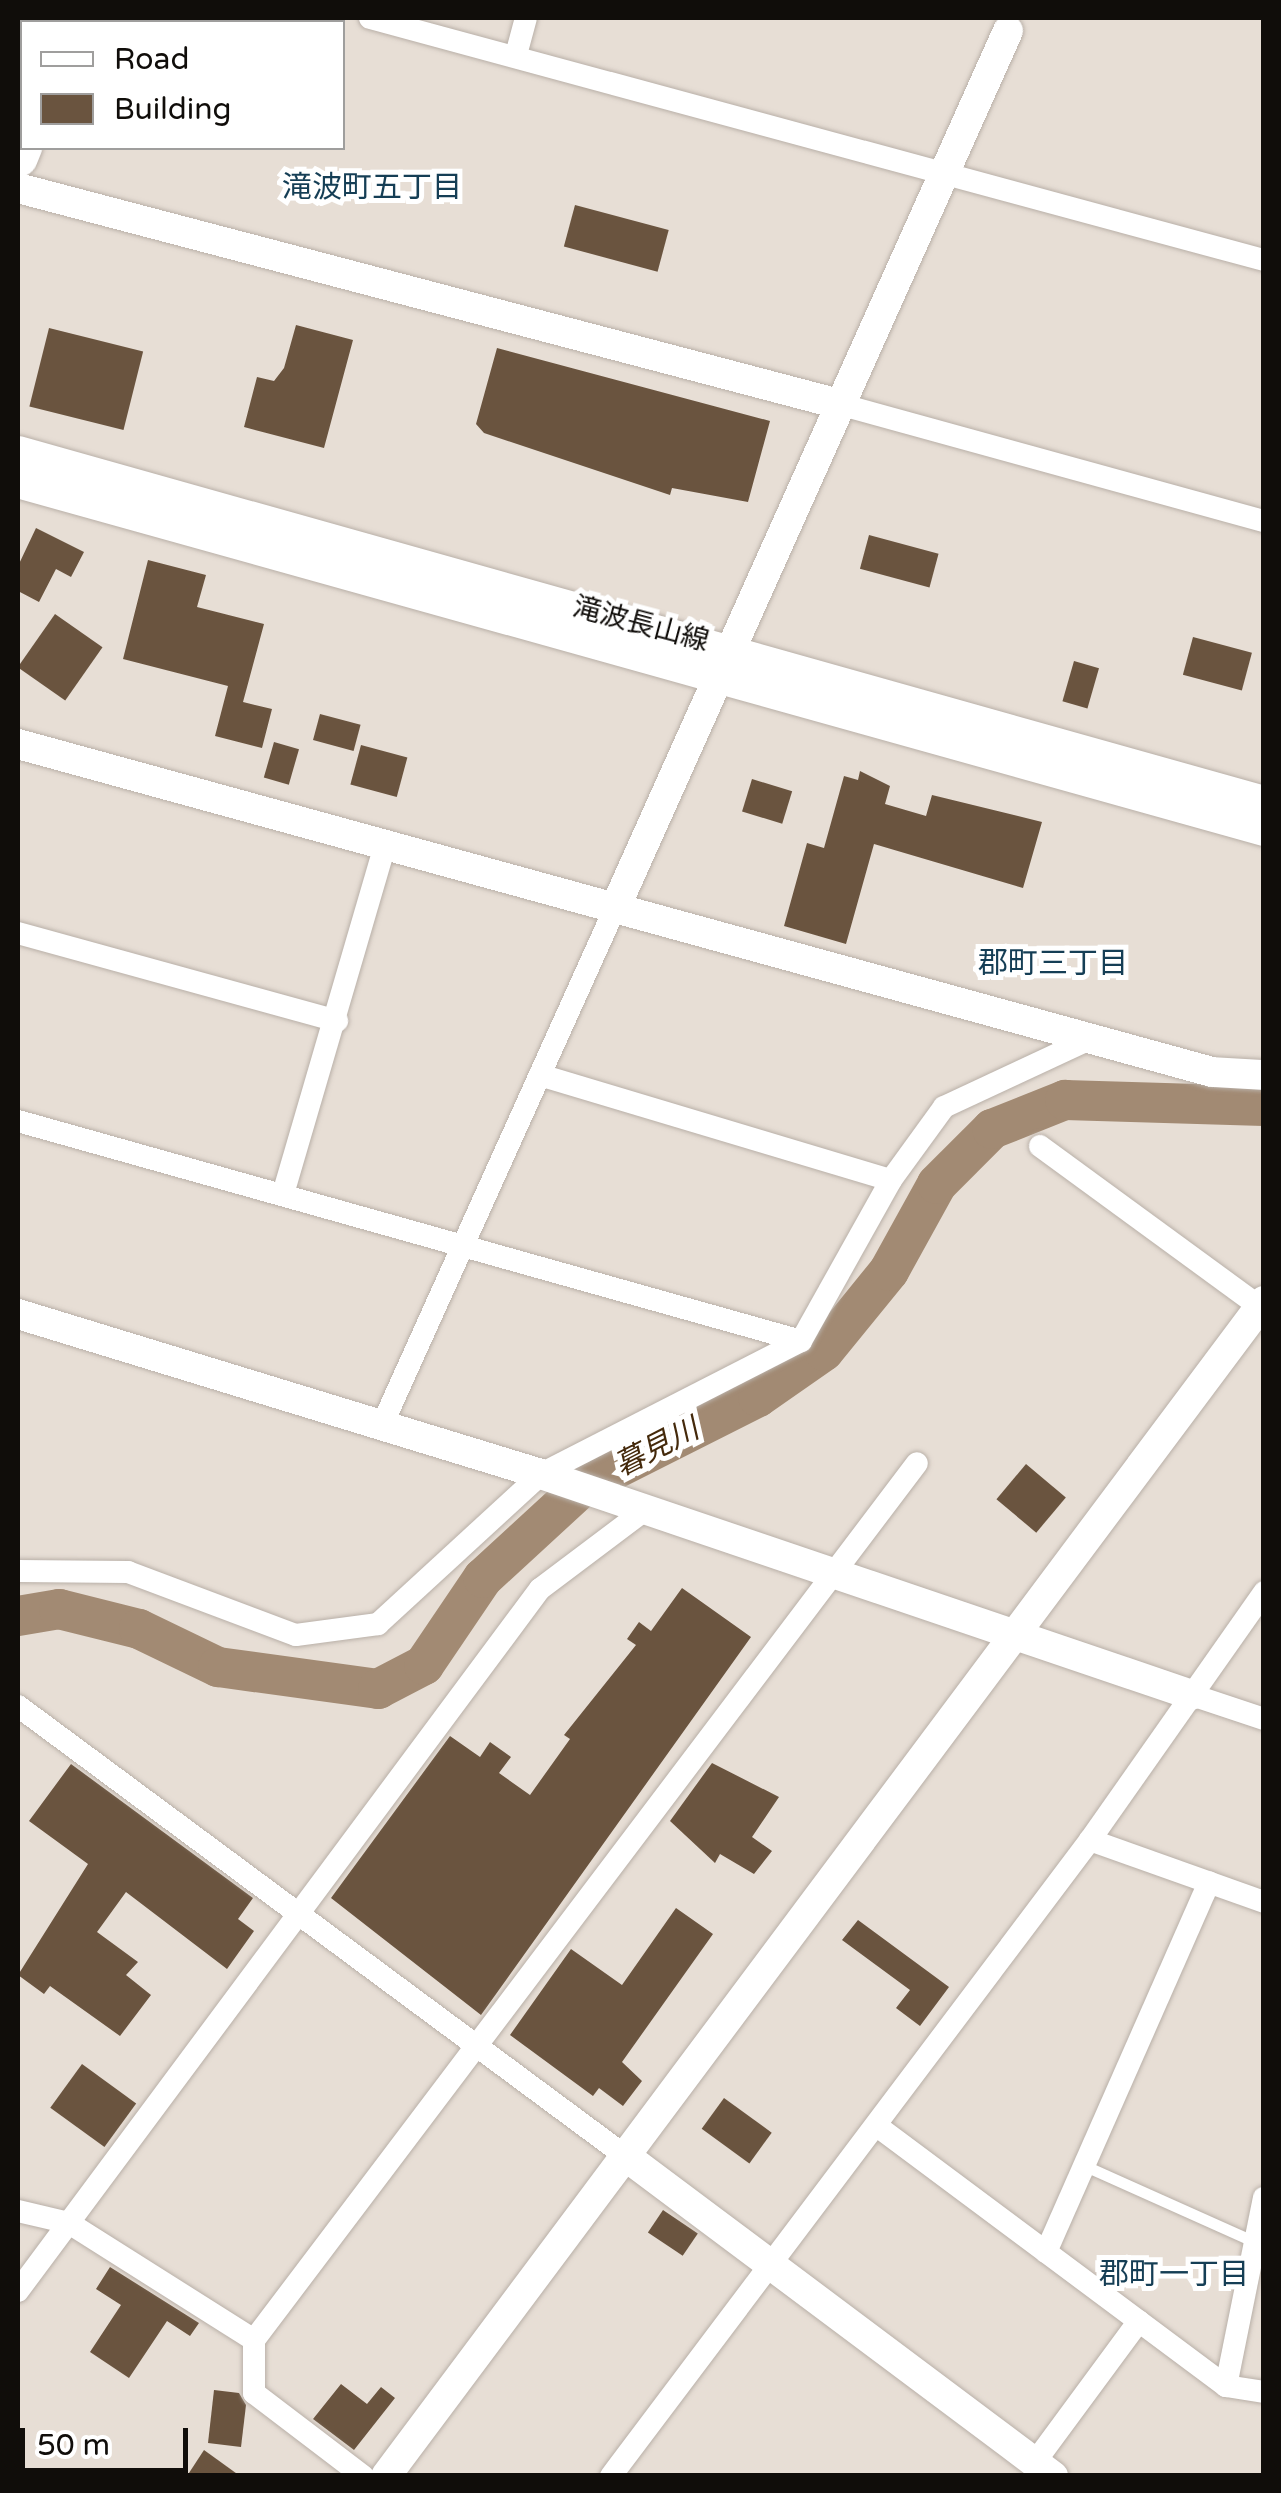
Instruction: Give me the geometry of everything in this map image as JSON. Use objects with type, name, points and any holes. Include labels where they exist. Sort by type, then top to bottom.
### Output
[{"type":"main road","name":"滝波長山線","points":[[18,452],[725,662],[1264,830]]},
{"type":"main road","name":"滝波長山線","points":[[18,482],[1264,802]]},
{"type":"street","points":[[370,18],[1264,260]]},
{"type":"street","points":[[516,55],[526,18]]},
{"type":"street","points":[[382,1425],[1008,31]]},
{"type":"street","points":[[18,188],[839,404],[1264,522]]},
{"type":"street","points":[[18,744],[1212,1072],[1264,1075]]},
{"type":"street","points":[[282,1194],[337,1021],[385,845]]},
{"type":"street","points":[[18,934],[337,1021]]},
{"type":"street","points":[[18,1570],[128,1572],[296,1635],[378,1624],[541,1474],[801,1341],[891,1180],[944,1106],[1090,1039]]},
{"type":"street","points":[[540,1076],[891,1180]]},
{"type":"street","points":[[18,1120],[282,1194],[461,1252],[801,1341]]},
{"type":"street","points":[[386,2476],[1010,1636],[1262,1306],[1040,1146]]},
{"type":"street","points":[[18,1314],[541,1474],[636,1511],[1264,1719]]},
{"type":"street","points":[[363,2476],[254,2393],[254,2340],[480,2048],[917,1463]]},
{"type":"street","points":[[18,2291],[301,1916],[540,1590],[636,1511]]},
{"type":"street","points":[[611,2476],[1090,1840],[1264,1592]]},
{"type":"street","points":[[18,1706],[1044,2469],[1139,2321]]},
{"type":"street","points":[[1090,1840],[1264,1902]]},
{"type":"street","points":[[1046,2252],[1208,1882]]},
{"type":"street","points":[[876,2126],[1226,2386],[1264,2392]]},
{"type":"street","points":[[1226,2386],[1264,2198]]},
{"type":"street","points":[[18,2211],[69,2223],[254,2340]]},
{"type":"lane","points":[[1083,2166],[1253,2241]]},
{"type":"building","points":[[575,205],[669,230],[658,272],[564,247]]},
{"type":"building","points":[[296,325],[353,340],[324,448],[244,427],[257,377],[274,381],[284,368]]},
{"type":"building","points":[[49,328],[143,351],[124,430],[29,407]]},
{"type":"building","points":[[497,348],[770,421],[748,502],[672,488],[670,495],[484,433],[476,424]]},
{"type":"building","points":[[36,528],[84,552],[71,577],[56,569],[39,602],[18,591],[18,566]]},
{"type":"building","points":[[869,535],[939,554],[929,587],[860,569]]},
{"type":"building","points":[[148,560],[206,575],[197,607],[264,624],[243,702],[272,709],[262,748],[215,736],[228,686],[123,659]]},
{"type":"building","points":[[55,614],[103,647],[65,701],[18,667]]},
{"type":"building","points":[[1193,637],[1252,653],[1242,690],[1183,675]]},
{"type":"building","points":[[1074,661],[1099,668],[1087,709],[1062,701]]},
{"type":"building","points":[[320,714],[361,725],[354,751],[313,740]]},
{"type":"building","points":[[274,742],[299,749],[289,785],[264,778]]},
{"type":"building","points":[[361,745],[407,757],[397,797],[350,785]]},
{"type":"building","points":[[860,771],[890,786],[885,804],[926,816],[932,795],[1042,822],[1023,888],[874,844],[846,944],[784,926],[807,843],[824,848],[844,776],[858,780]]},
{"type":"building","points":[[752,779],[792,791],[782,824],[742,812]]},
{"type":"building","points":[[1026,1464],[1066,1497],[1036,1533],[996,1499]]},
{"type":"building","points":[[682,1588],[751,1637],[481,2015],[331,1898],[450,1736],[480,1757],[490,1742],[511,1757],[499,1773],[530,1795],[570,1739],[564,1735],[636,1645],[627,1639],[639,1622],[651,1631]]},
{"type":"building","points":[[712,1763],[779,1797],[752,1837],[772,1851],[754,1874],[720,1854],[715,1863],[670,1821]]},
{"type":"building","points":[[71,1764],[253,1898],[238,1919],[254,1931],[227,1969],[126,1892],[97,1932],[138,1962],[126,1975],[151,1995],[120,2036],[50,1986],[44,1994],[18,1975],[88,1864],[29,1821]]},
{"type":"building","points":[[676,1908],[713,1934],[622,2062],[642,2081],[623,2106],[599,2088],[593,2096],[510,2035],[571,1949],[622,1985]]},
{"type":"building","points":[[858,1920],[949,1987],[920,2026],[896,2008],[910,1990],[842,1940]]},
{"type":"building","points":[[82,2064],[136,2103],[104,2147],[50,2108]]},
{"type":"building","points":[[724,2098],[772,2133],[749,2163],[702,2129]]},
{"type":"building","points":[[663,2210],[698,2233],[683,2256],[648,2232]]},
{"type":"building","points":[[110,2267],[199,2323],[190,2336],[167,2321],[129,2378],[90,2352],[121,2305],[96,2289]]},
{"type":"building","points":[[341,2384],[367,2404],[381,2387],[395,2398],[354,2450],[313,2419]]},
{"type":"building","points":[[214,2390],[239,2393],[246,2405],[241,2447],[208,2443]]},
{"type":"building","points":[[204,2450],[240,2476],[187,2476]]},
{"type":"waterway","name":"暮見川","points":[[18,1616],[59,1609],[139,1629],[218,1667],[378,1689],[424,1665],[483,1578],[584,1485],[758,1397],[824,1351],[889,1271],[937,1184],[992,1129],[1065,1100],[1264,1106]]},
{"type":"district","name":"滝波町五丁目","points":[[372,188]]},
{"type":"district","name":"郡町三丁目","points":[[1053,964]]},
{"type":"district","name":"郡町一丁目","points":[[1174,2275]]}]
